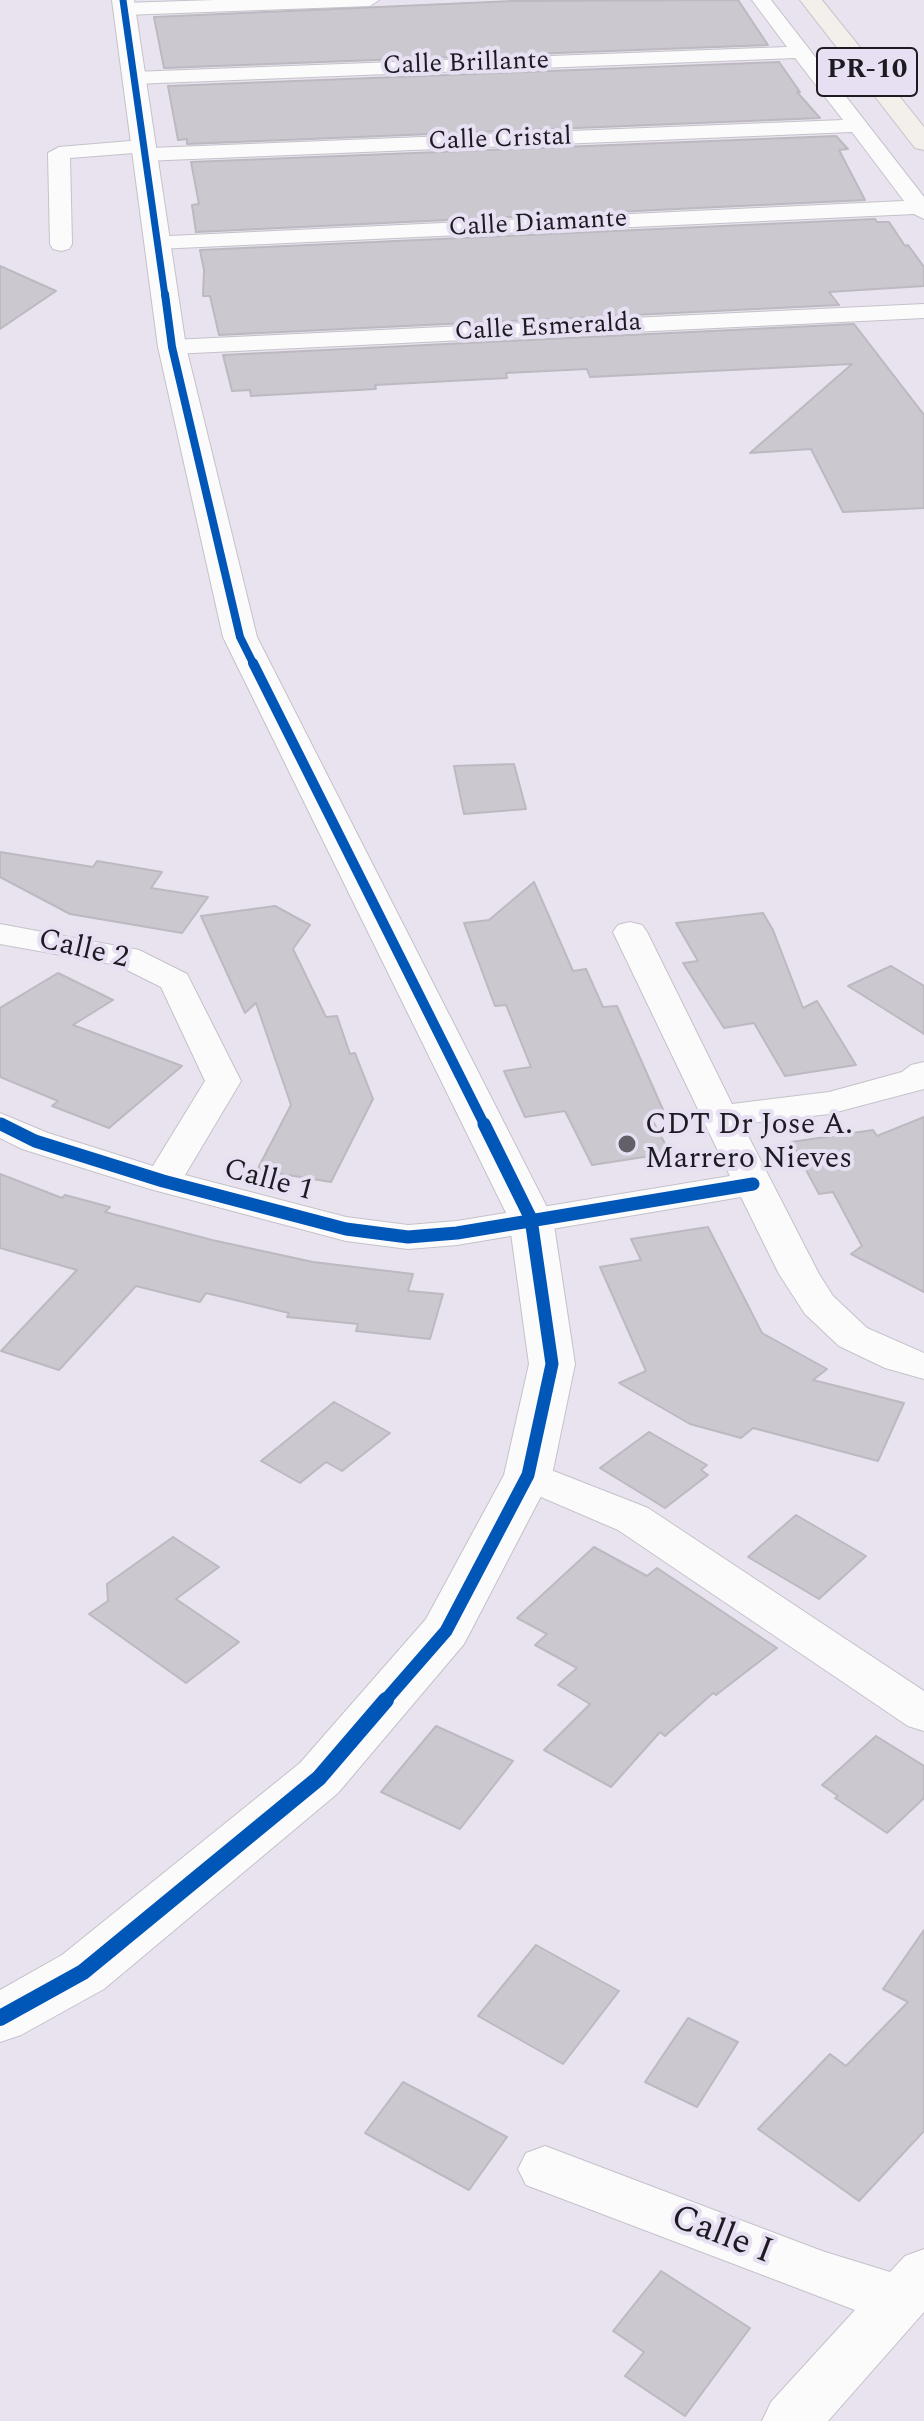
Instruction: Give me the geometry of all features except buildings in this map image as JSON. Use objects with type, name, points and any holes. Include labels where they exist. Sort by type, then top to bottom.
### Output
[{"type":"main road","name":"PR-10","points":[[811,0],[924,143]]},
{"type":"street","points":[[0,2018],[83,1972],[319,1778],[446,1631],[528,1475],[552,1364],[531,1219],[240,637],[172,347],[142,151],[124,4],[370,0]]},
{"type":"street","points":[[761,0],[922,210]]},
{"type":"street","name":"Calle Brillante","points":[[133,78],[800,52]]},
{"type":"street","name":"Calle Cristal","points":[[61,244],[59,153],[858,126]]},
{"type":"street","name":"Calle Diamante","points":[[157,242],[922,210]]},
{"type":"street","name":"Calle Esmeralda","points":[[172,347],[924,311]]},
{"type":"street","points":[[630,932],[680,1041],[721,1116],[799,1274],[819,1305],[853,1337],[899,1359],[924,1366]]},
{"type":"street","name":"Calle 2","points":[[0,934],[127,957],[175,981],[223,1081],[163,1181]]},
{"type":"street","points":[[721,1116],[829,1103],[880,1091],[924,1073]]},
{"type":"street","name":"Calle 1","points":[[0,1124],[35,1141],[163,1181],[346,1229],[408,1237],[457,1233],[753,1184]]},
{"type":"street","points":[[528,1475],[633,1519],[924,1714]]},
{"type":"street","name":"Calle I","points":[[545,2169],[818,2274],[912,2286]]},
{"type":"street","name":"Calle I","points":[[791,2421],[912,2286]]},
{"type":"cycle path","points":[[0,2018],[83,1972],[319,1778],[446,1631],[528,1475],[552,1364],[531,1219],[240,637],[172,347],[123,0]]},
{"type":"cycle path","points":[[0,1124],[35,1141],[163,1181],[346,1229],[408,1237],[457,1233],[753,1184]]},
{"type":"place","name":"CDT Dr Jose A. Marrero Nieves","points":[[627,1144]]}]
